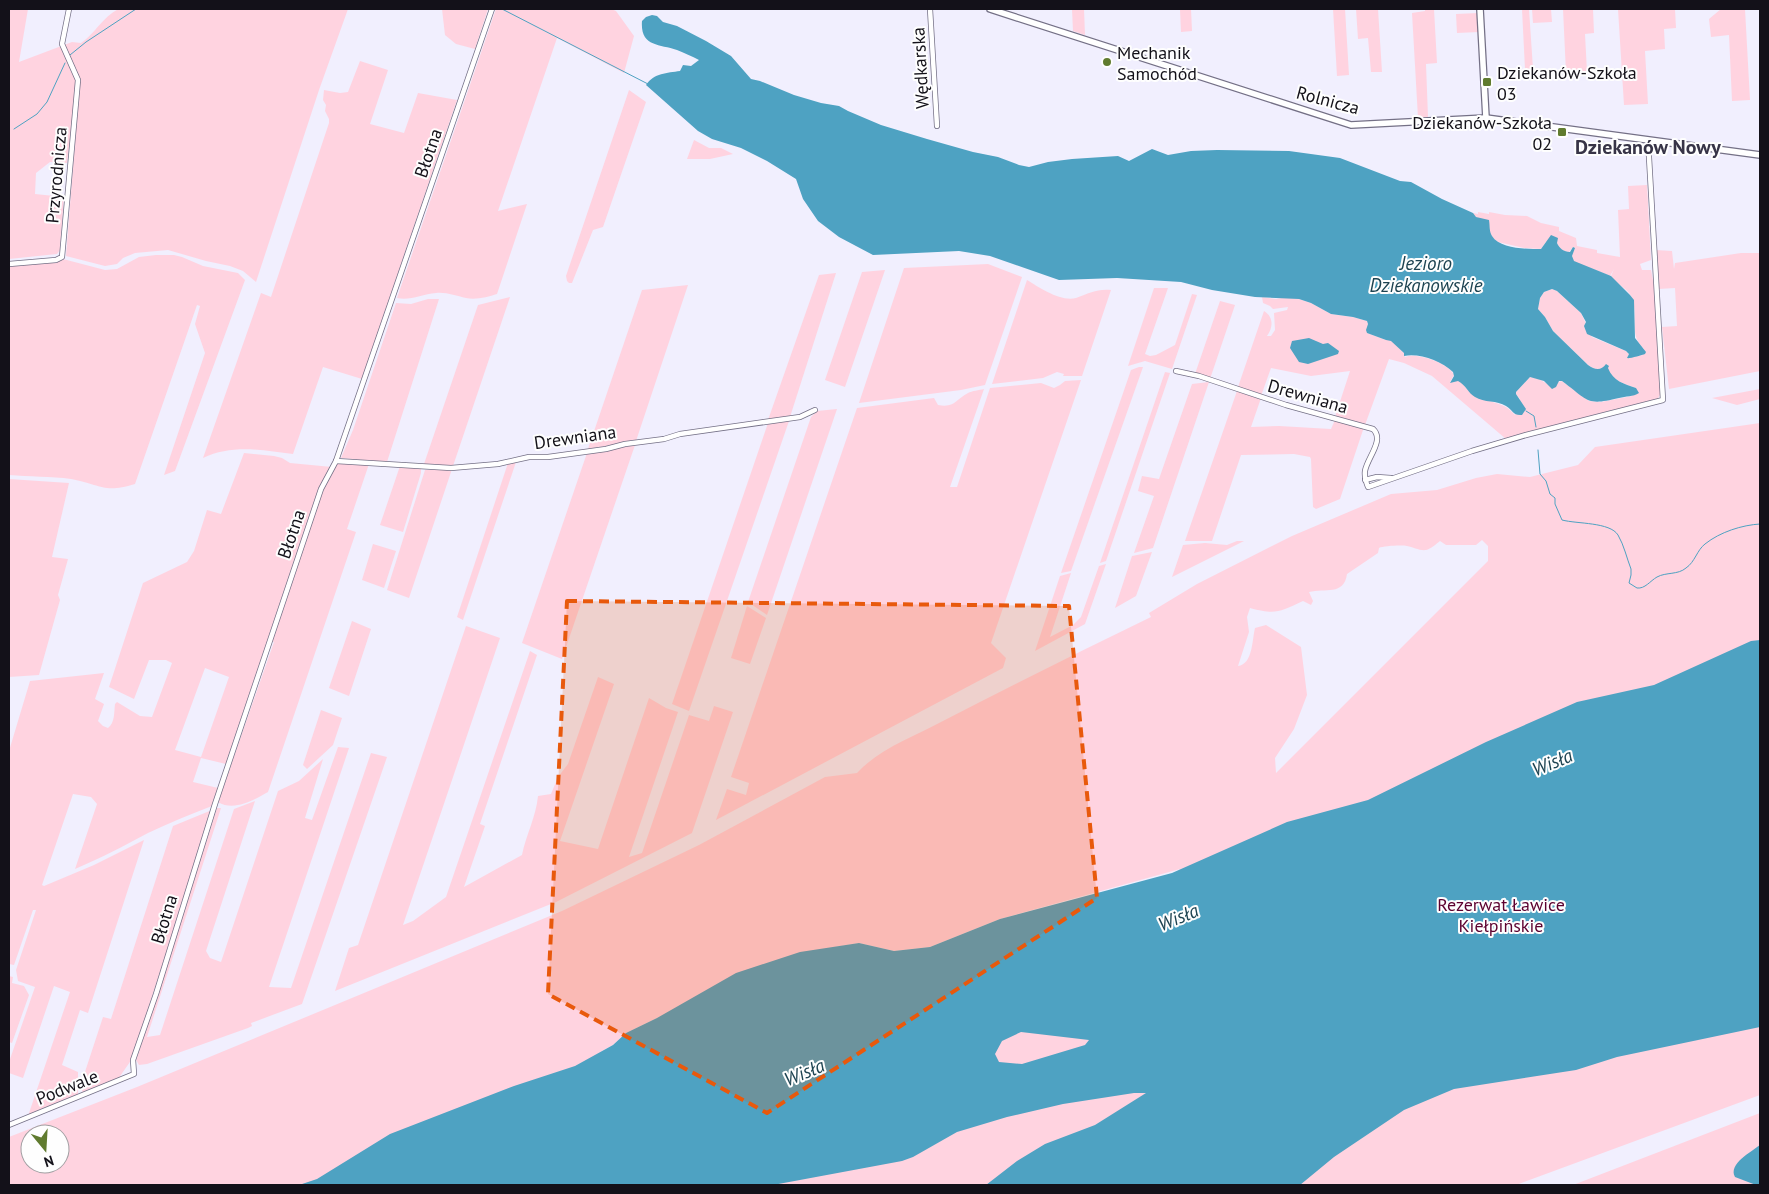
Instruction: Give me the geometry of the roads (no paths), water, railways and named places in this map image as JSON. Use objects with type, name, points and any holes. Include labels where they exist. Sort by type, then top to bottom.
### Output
[{"type":"street","name":"Przyrodnicza","points":[[9,264],[56,260],[62,257],[78,80],[62,44],[69,9]]},
{"type":"street","name":"Błotna","points":[[134,1074],[133,1060],[156,994],[215,804],[321,489],[336,461],[492,9]]},
{"type":"street","name":"Wędkarska","points":[[930,9],[937,126]]},
{"type":"street","name":"Rolnicza","points":[[990,9],[1351,125],[1486,118],[1760,155]]},
{"type":"street","points":[[1480,9],[1486,118]]},
{"type":"street","points":[[1393,478],[1377,477],[1365,480],[1368,487],[1526,435],[1662,400],[1648,140]]},
{"type":"street","name":"Drewniana","points":[[1176,371],[1199,376],[1286,405],[1373,429],[1377,435],[1377,441],[1366,468],[1365,480]]},
{"type":"street","name":"Drewniana","points":[[336,461],[437,468],[498,464],[529,457],[548,457],[606,449],[626,444],[664,439],[680,434],[800,417],[815,410]]},
{"type":"street","name":"Podwale","points":[[9,1125],[134,1074]]},
{"type":"water","name":"Jezioro Dziekanowskie","points":[[652,15],[657,16],[663,22],[677,26],[706,41],[731,56],[751,79],[794,95],[839,106],[881,125],[973,152],[998,157],[1019,165],[1029,167],[1072,159],[1118,156],[1129,161],[1152,149],[1168,155],[1191,151],[1217,150],[1289,151],[1340,158],[1400,181],[1411,182],[1473,213],[1476,217],[1489,220],[1492,236],[1501,244],[1507,246],[1541,249],[1551,235],[1558,238],[1557,243],[1560,248],[1570,252],[1573,247],[1575,248],[1572,256],[1574,261],[1611,276],[1630,295],[1634,300],[1635,338],[1646,352],[1645,354],[1627,358],[1629,354],[1626,351],[1587,334],[1584,326],[1586,322],[1581,313],[1557,291],[1552,289],[1544,292],[1540,298],[1538,309],[1553,331],[1588,365],[1598,369],[1606,364],[1616,379],[1636,388],[1639,393],[1600,402],[1588,400],[1562,381],[1559,381],[1556,387],[1552,389],[1544,381],[1530,377],[1516,392],[1526,409],[1522,415],[1519,415],[1502,404],[1475,397],[1458,381],[1450,383],[1454,376],[1453,372],[1443,364],[1423,357],[1404,356],[1404,353],[1391,341],[1367,333],[1367,321],[1331,314],[1299,299],[1255,297],[1212,290],[1181,282],[1117,278],[1059,280],[990,256],[959,251],[873,255],[839,237],[818,221],[803,199],[796,179],[741,148],[712,139],[698,131],[646,85],[657,76],[680,71],[683,65],[691,66],[699,60],[647,40],[642,29],[642,21]]},
{"type":"water","points":[[1309,338],[1323,344],[1328,343],[1339,351],[1338,354],[1308,364],[1299,362],[1290,348],[1292,341]]},
{"type":"water","name":"Rezerwat Ławice Kiełpińskie","points":[[1760,640],[1760,1027],[1617,1057],[1576,1070],[1454,1089],[1404,1110],[1334,1157],[1300,1185],[986,1185],[1017,1161],[1045,1144],[1095,1125],[1146,1093],[1134,1093],[1063,1104],[1007,1117],[957,1132],[913,1157],[902,1161],[773,1185],[299,1185],[317,1179],[390,1134],[514,1086],[575,1066],[613,1045],[626,1033],[657,1018],[736,973],[800,952],[859,943],[894,951],[930,947],[1000,919],[1172,873],[1287,822],[1368,800],[1486,742],[1577,702],[1654,685],[1751,641]],"holes":[[[1021,1032],[1089,1040],[1085,1045],[1022,1064],[999,1062],[995,1054],[1002,1041]]]},
{"type":"water","points":[[1760,1145],[1760,1185],[1735,1177],[1734,1172],[1737,1163]]},
{"type":"waterway","points":[[70,55],[86,42],[136,9]]},
{"type":"waterway","points":[[502,9],[648,84]]},
{"type":"waterway","points":[[14,129],[37,114],[47,102],[65,63]]},
{"type":"waterway","points":[[1526,411],[1534,416],[1536,427]]},
{"type":"waterway","points":[[1538,450],[1540,474],[1546,481],[1550,494],[1555,498],[1555,504],[1562,520],[1601,526],[1614,531],[1622,543],[1631,569],[1629,583],[1637,588],[1645,586],[1661,575],[1683,570],[1692,563],[1702,547],[1717,536],[1746,526],[1760,524]]},
{"type":"place","name":"Mechanik Samochód","points":[[1107,62]]},
{"type":"place","name":"Dziekanów-Szkoła 03","points":[[1487,82]]},
{"type":"place","name":"Dziekanów-Szkoła 02","points":[[1562,132]]},
{"type":"district","name":"Dziekanów Nowy","points":[[1648,147]]},
{"type":"water label","name":"Wisła","points":[[1552,762]]},
{"type":"water label","name":"Wisła","points":[[1178,917]]},
{"type":"water label","name":"Wisła","points":[[804,1072]]}]
